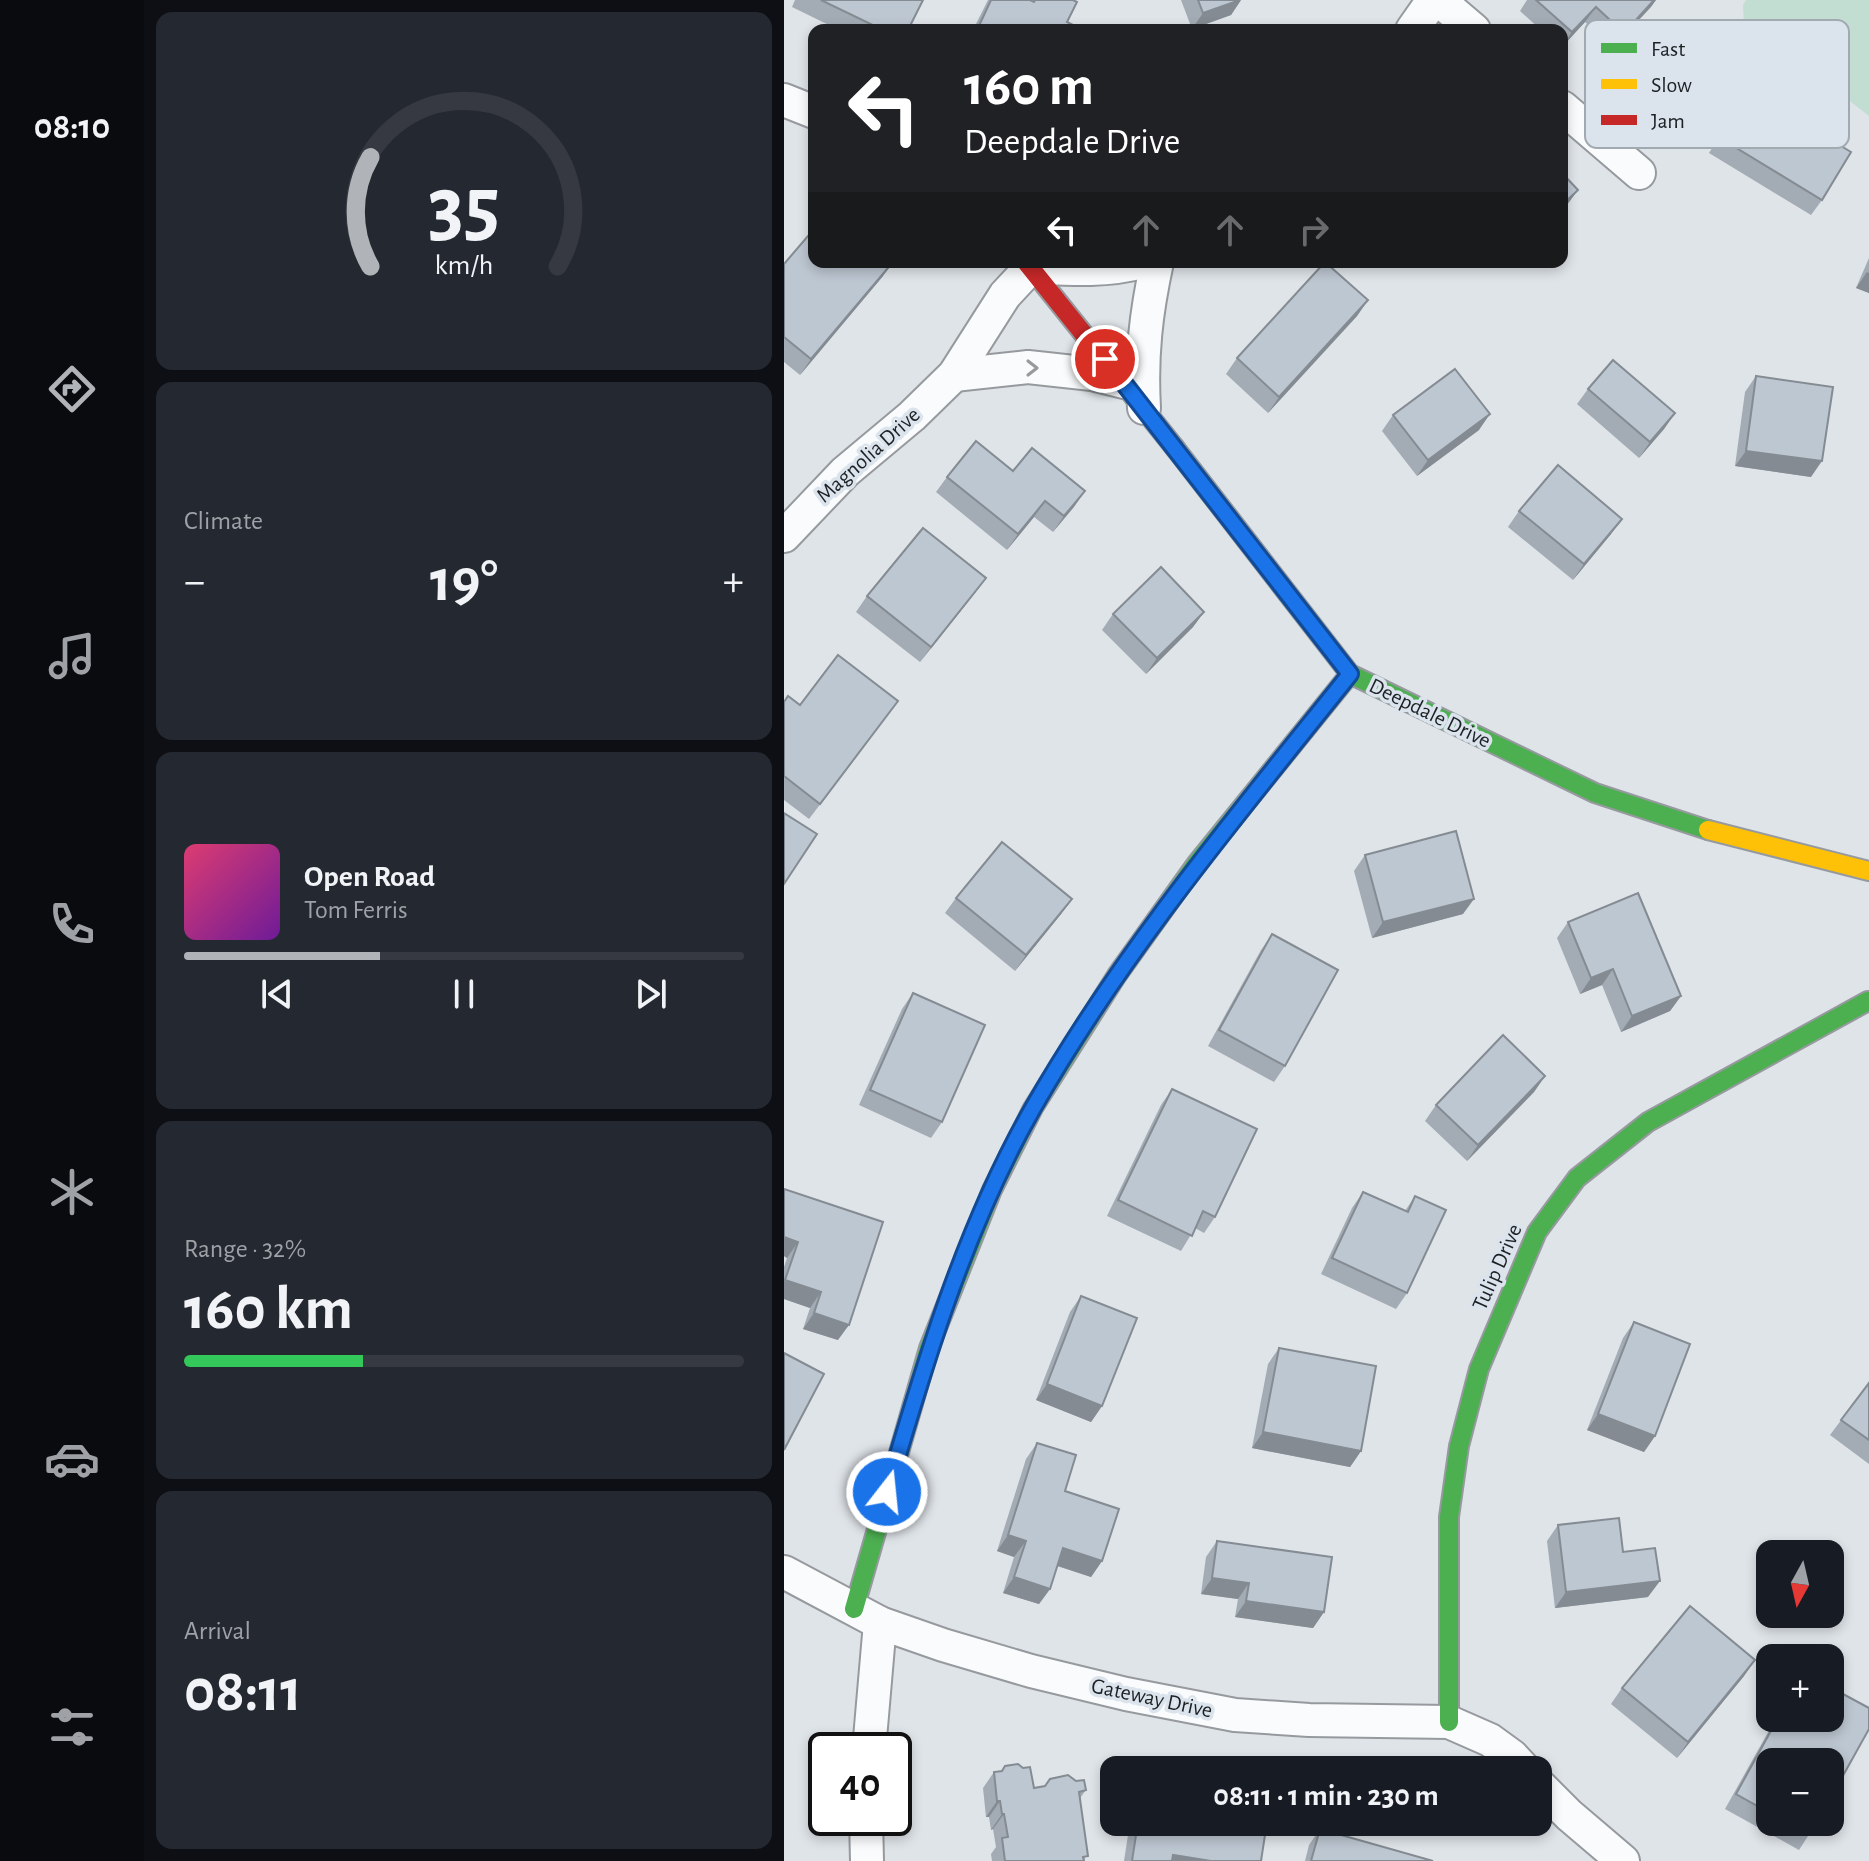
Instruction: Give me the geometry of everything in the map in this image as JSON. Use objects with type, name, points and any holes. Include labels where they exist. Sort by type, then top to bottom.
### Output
[{"type":"street","points":[[1417,24],[1436,0],[1466,24]]},
{"type":"street","points":[[784,100],[808,110]]},
{"type":"street","points":[[1568,112],[1585,127]]},
{"type":"street","points":[[1610,148],[1639,173]]},
{"type":"street","name":"Magnolia Drive","points":[[784,536],[845,472],[912,416],[954,375],[1026,268]]},
{"type":"street","name":"Deepdale Drive","points":[[1030,268],[1124,382],[1350,674],[1595,793],[1706,830],[1869,871]]},
{"type":"street","points":[[1069,268],[1104,268]]},
{"type":"street","points":[[1144,408],[1143,343],[1156,268]]},
{"type":"street","points":[[954,375],[1028,367],[1092,374],[1124,382]]},
{"type":"street","points":[[869,1732],[867,1616],[929,1348],[992,1190],[1033,1108],[1117,975],[1197,863],[1350,674]]},
{"type":"street","name":"Tulip Drive","points":[[1449,1722],[1449,1517],[1459,1446],[1479,1369],[1537,1232],[1577,1178],[1648,1122],[1869,1000]]},
{"type":"street","name":"Gateway Drive","points":[[784,1572],[867,1616],[943,1645],[1031,1671],[1126,1694],[1235,1715],[1309,1720],[1449,1722],[1490,1740],[1512,1756]]},
{"type":"street","points":[[1552,1798],[1623,1861]]},
{"type":"street","points":[[866,1836],[867,1861]]},
{"type":"green space","points":[[1746,0],[1869,0],[1869,116],[1849,100],[1849,20],[1744,20],[1743,5]]},
{"type":"building","points":[[821,0],[923,0],[911,24],[871,24]]},
{"type":"building","points":[[991,0],[1077,2],[1067,22],[1071,24],[980,24]]},
{"type":"building","points":[[1198,0],[1240,0],[1203,13]]},
{"type":"building","points":[[1536,0],[1654,0],[1636,20],[1610,20],[1596,7],[1572,32],[1568,24],[1563,24]]},
{"type":"building","points":[[1736,148],[1844,148],[1851,152],[1822,200]]},
{"type":"building","points":[[1568,179],[1578,190],[1568,199]]},
{"type":"building","points":[[808,236],[808,268],[888,268],[811,359],[784,337],[784,264]]},
{"type":"building","points":[[1320,268],[1332,268],[1368,300],[1279,397],[1237,358]]},
{"type":"building","points":[[1613,360],[1675,413],[1650,442],[1588,389]]},
{"type":"building","points":[[1455,369],[1490,414],[1428,460],[1393,415]]},
{"type":"building","points":[[1756,376],[1833,387],[1822,461],[1746,451]]},
{"type":"building","points":[[976,441],[1013,471],[1032,448],[1085,491],[1064,516],[1045,501],[1018,534],[947,477]]},
{"type":"building","points":[[1558,465],[1622,519],[1584,564],[1519,511]]},
{"type":"building","points":[[923,528],[986,578],[931,647],[867,596]]},
{"type":"building","points":[[1161,567],[1204,612],[1157,658],[1113,614]]},
{"type":"building","points":[[838,655],[898,701],[820,804],[784,776],[784,702],[788,696],[800,705]]},
{"type":"building","points":[[784,813],[817,834],[784,884]]},
{"type":"building","points":[[1456,831],[1474,899],[1383,922],[1365,855]]},
{"type":"building","points":[[1002,842],[1072,899],[1026,955],[956,898]]},
{"type":"building","points":[[1638,893],[1681,996],[1632,1016],[1613,969],[1591,978],[1568,922]]},
{"type":"building","points":[[1272,934],[1338,970],[1285,1066],[1219,1030]]},
{"type":"building","points":[[913,993],[985,1025],[942,1122],[870,1090]]},
{"type":"building","points":[[1503,1035],[1545,1076],[1478,1145],[1436,1105]]},
{"type":"building","points":[[1172,1089],[1257,1129],[1215,1217],[1203,1211],[1192,1236],[1118,1200]]},
{"type":"building","points":[[784,1189],[883,1222],[849,1325],[814,1313],[821,1292],[785,1280],[798,1242],[784,1237]]},
{"type":"building","points":[[1363,1192],[1408,1212],[1415,1196],[1446,1210],[1407,1293],[1332,1258]]},
{"type":"building","points":[[1081,1296],[1137,1318],[1102,1406],[1047,1384]]},
{"type":"building","points":[[1634,1322],[1690,1344],[1655,1436],[1598,1414]]},
{"type":"building","points":[[1279,1348],[1376,1366],[1361,1451],[1263,1432]]},
{"type":"building","points":[[784,1353],[824,1374],[784,1450]]},
{"type":"building","points":[[1869,1383],[1869,1440],[1841,1420]]},
{"type":"building","points":[[1037,1443],[1076,1455],[1065,1491],[1119,1509],[1102,1561],[1063,1548],[1050,1589],[1014,1577],[1026,1541],[1008,1535]]},
{"type":"building","points":[[1619,1518],[1623,1552],[1655,1548],[1660,1581],[1566,1592],[1558,1525]]},
{"type":"building","points":[[1217,1541],[1332,1557],[1324,1612],[1246,1601],[1249,1583],[1212,1578]]},
{"type":"building","points":[[1690,1606],[1755,1660],[1688,1742],[1622,1688]]},
{"type":"building","points":[[1844,1695],[1869,1708],[1869,1729],[1844,1774],[1844,1748],[1761,1748],[1770,1732],[1844,1732]]},
{"type":"building","points":[[1756,1758],[1756,1805],[1736,1794]]},
{"type":"building","points":[[1018,1764],[1023,1768],[1030,1767],[1034,1788],[1045,1786],[1050,1779],[1068,1775],[1076,1781],[1084,1780],[1086,1790],[1079,1792],[1088,1856],[1083,1857],[1084,1861],[1005,1861],[1002,1838],[1008,1837],[1004,1814],[1000,1801],[997,1801],[994,1772]]},
{"type":"building","points":[[1136,1836],[1265,1836],[1261,1861],[1211,1861],[1173,1855],[1172,1861],[1132,1861]]},
{"type":"building","points":[[1318,1836],[1345,1836],[1433,1861],[1311,1861]]},
{"type":"traffic: fast","points":[[1175,448],[1350,674],[1595,793],[1708,830]]},
{"type":"traffic: fast","points":[[854,1609],[929,1348],[992,1190],[1033,1108],[1117,975],[1197,863],[1350,674]]},
{"type":"traffic: fast","points":[[1449,1722],[1449,1517],[1459,1446],[1479,1369],[1537,1232],[1577,1178],[1648,1122],[1868,1001]]},
{"type":"traffic: slow","points":[[1708,830],[1869,871]]},
{"type":"traffic: jam","points":[[1031,268],[1175,448]]},
{"type":"route","points":[[887,1492],[929,1348],[992,1190],[1033,1108],[1117,975],[1197,863],[1350,674],[1105,359]]}]
